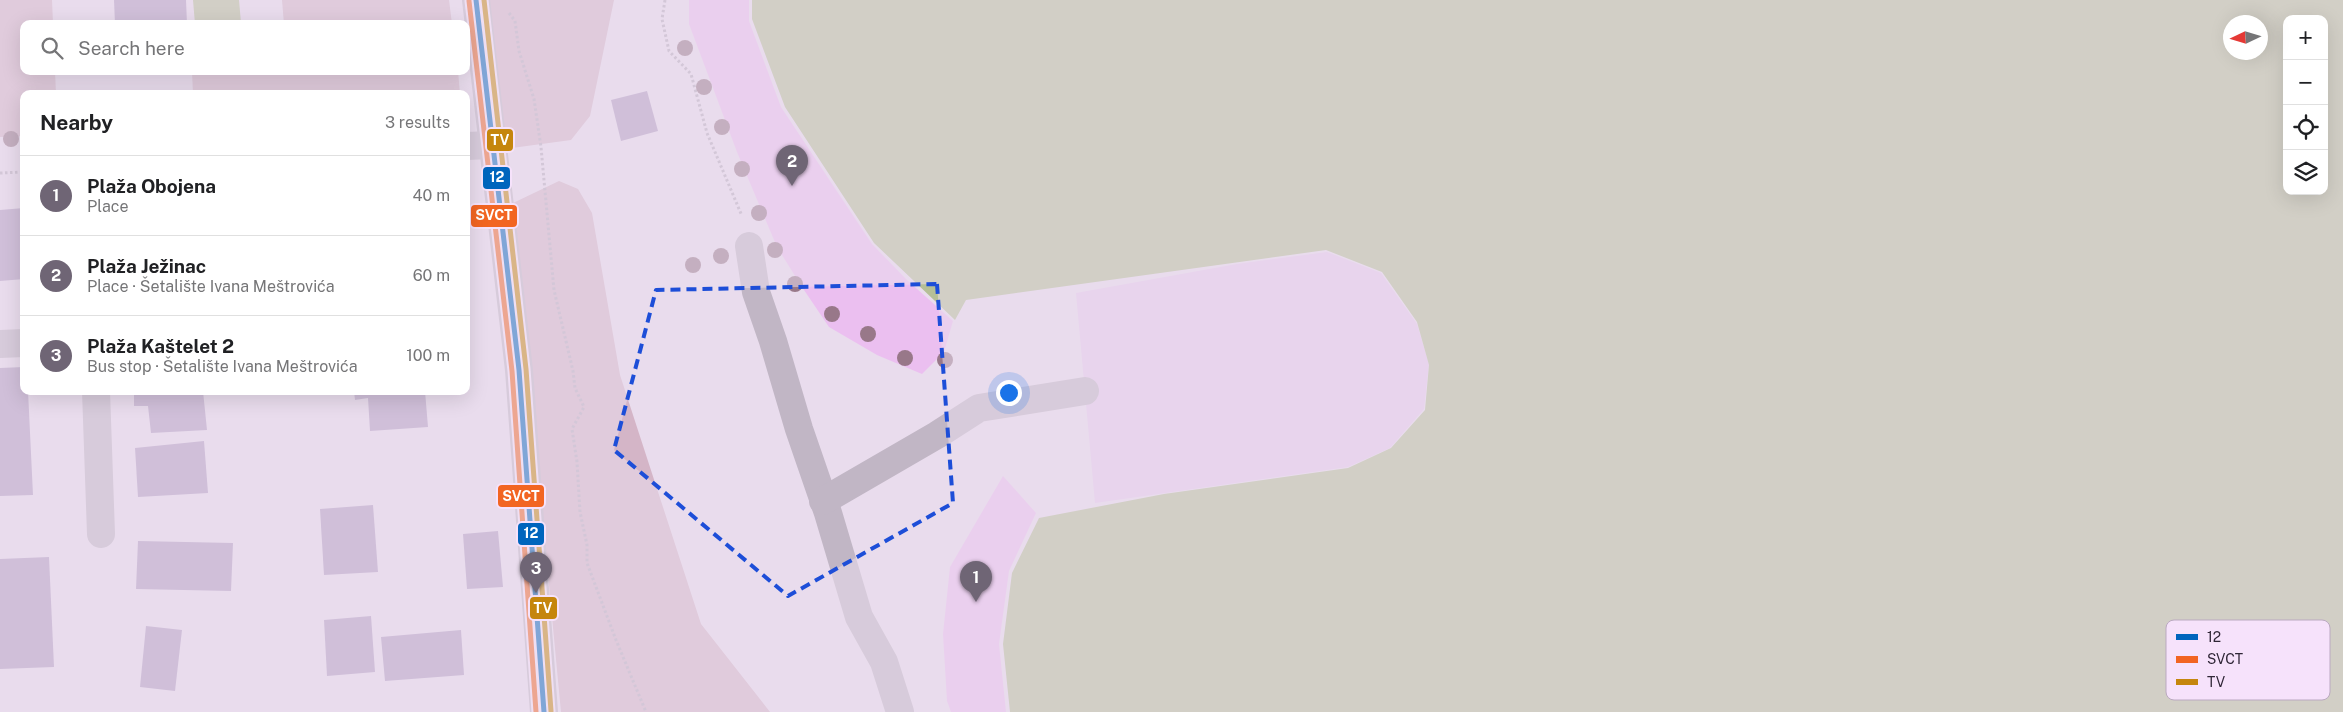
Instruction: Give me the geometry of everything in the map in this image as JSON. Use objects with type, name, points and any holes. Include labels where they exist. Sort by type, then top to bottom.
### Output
[{"type":"street","points":[[476,0],[519,370],[544,712]]},
{"type":"street","points":[[470,146],[493,145]]},
{"type":"street","points":[[749,246],[756,292],[859,618],[884,662],[900,712]]},
{"type":"street","points":[[0,344],[20,343]]},
{"type":"street","points":[[823,501],[980,408],[1085,391]]},
{"type":"street","points":[[96,395],[101,534]]},
{"type":"path","points":[[665,0],[662,19],[670,51],[691,74],[707,134],[740,208],[749,246]]},
{"type":"path","points":[[505,8],[516,21],[519,50],[534,99],[541,148],[554,290],[573,371],[574,388],[584,407],[572,428],[578,462],[580,512],[587,545],[587,563],[646,712]]},
{"type":"path","points":[[0,173],[20,172]]},
{"type":"highlighted area","points":[[937,284],[953,503],[788,596],[614,450],[656,290]]},
{"type":"shaded area","points":[[0,0],[52,0],[53,20],[20,20],[20,75],[55,75],[56,90],[20,90],[20,136],[0,137]]},
{"type":"shaded area","points":[[193,0],[239,0],[241,20],[195,20]]},
{"type":"shaded area","points":[[282,0],[449,0],[452,20],[284,20]]},
{"type":"shaded area","points":[[488,0],[614,0],[590,116],[571,140],[505,149]]},
{"type":"shaded area","points":[[752,0],[2343,0],[2343,712],[1010,712],[1003,644],[1012,573],[1039,518],[1164,494],[1348,468],[1391,448],[1425,410],[1429,365],[1417,322],[1382,272],[1326,250],[966,300],[955,320],[874,243],[785,107],[752,19]]},
{"type":"shaded area","points":[[192,75],[458,75],[460,90],[193,90]]},
{"type":"shaded area","points":[[559,181],[578,189],[592,213],[620,375],[701,624],[770,712],[561,712],[526,341],[511,204]]},
{"type":"shaded area","points":[[1327,252],[1381,273],[1417,324],[1429,364],[1424,409],[1390,448],[1348,467],[1095,503],[1076,293],[1237,264]]},
{"type":"sand","points":[[689,0],[749,0],[749,21],[781,107],[872,244],[907,280],[953,321],[944,352],[922,374],[877,355],[829,327],[777,247],[737,152],[689,24]]},
{"type":"sand","points":[[1003,476],[1036,513],[1009,571],[999,644],[1006,712],[951,712],[947,701],[943,634],[950,567]]},
{"type":"building","points":[[114,0],[186,0],[187,20],[115,20]]},
{"type":"building","points":[[647,91],[658,131],[621,141],[611,100]]},
{"type":"building","points":[[20,208],[20,279],[0,281],[0,210]]},
{"type":"building","points":[[20,367],[20,395],[28,395],[33,495],[0,496],[0,368]]},
{"type":"building","points":[[134,395],[203,395],[207,430],[151,433],[148,406],[134,406]]},
{"type":"building","points":[[354,395],[425,395],[428,427],[370,431],[368,398],[355,400]]},
{"type":"building","points":[[204,441],[208,493],[138,497],[135,448]]},
{"type":"building","points":[[373,505],[378,572],[324,575],[320,509]]},
{"type":"building","points":[[498,531],[503,587],[467,589],[463,534]]},
{"type":"building","points":[[138,541],[233,543],[231,591],[136,589]]},
{"type":"building","points":[[49,557],[54,667],[0,669],[0,559]]},
{"type":"building","points":[[371,616],[375,672],[327,676],[324,620]]},
{"type":"building","points":[[146,626],[182,630],[175,691],[140,687]]},
{"type":"building","points":[[461,630],[464,675],[385,681],[381,637]]},
{"type":"transit line","name":"12","points":[[476,0],[519,370],[544,712]]},
{"type":"transit line","name":"TV","points":[[484,0],[526,369],[551,711]]},
{"type":"transit line","name":"SVCT","points":[[469,1],[512,371],[536,712]]},
{"type":"place","name":"Plaža Ježinac","points":[[792,186]]},
{"type":"place","name":"Plaža Kaštelet 2","points":[[536,593]]},
{"type":"place","name":"Plaža Obojena","points":[[976,602]]}]
